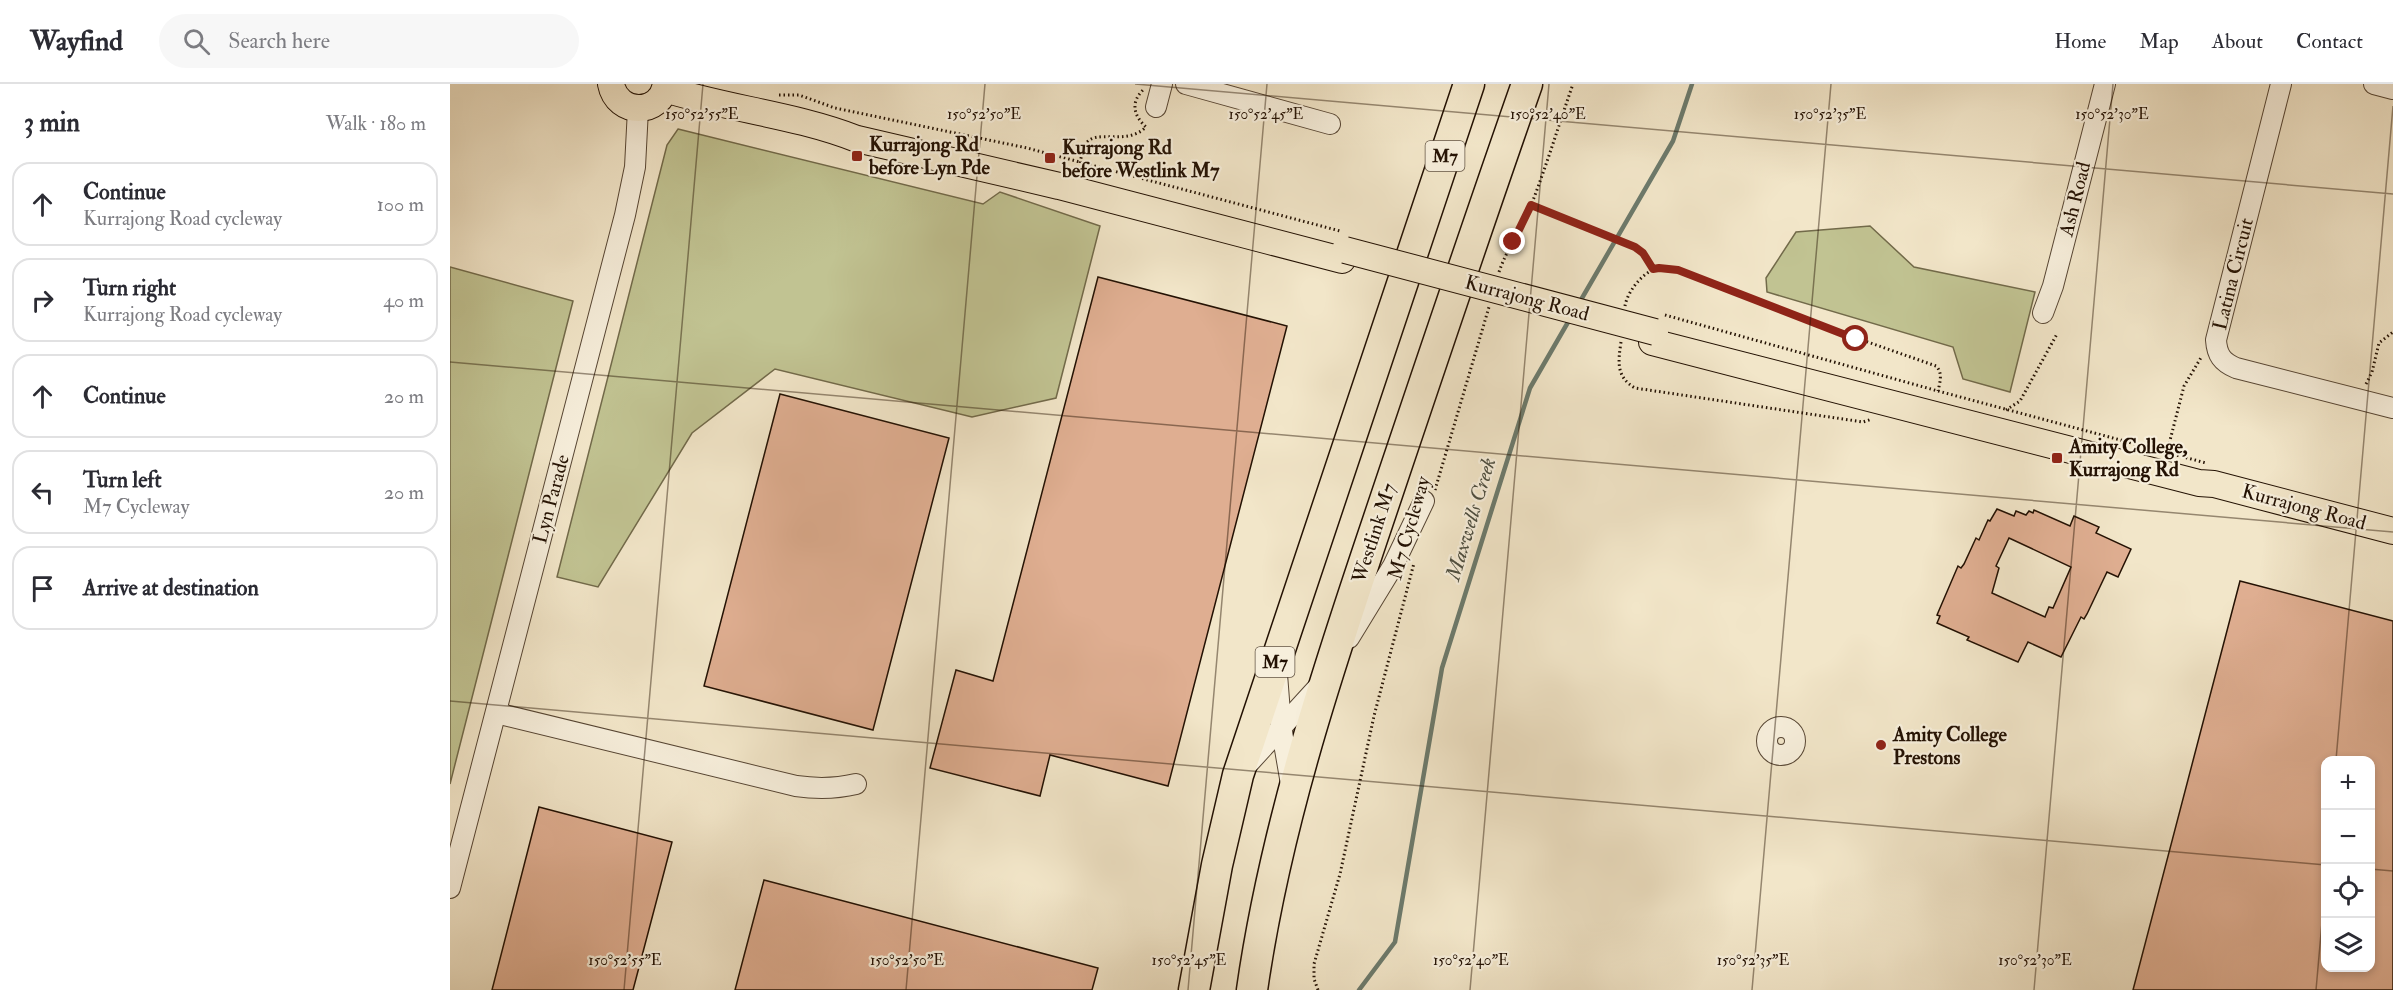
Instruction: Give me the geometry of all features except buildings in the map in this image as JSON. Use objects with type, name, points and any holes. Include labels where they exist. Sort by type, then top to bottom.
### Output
[{"type":"highway","points":[[1421,228],[1460,84]]},
{"type":"highway","name":"M7","points":[[1194,990],[1216,865],[1238,775],[1468,84]]},
{"type":"highway","name":"M7","points":[[1487,199],[1490,178],[1521,84]]},
{"type":"highway","name":"Westlink M7","points":[[1252,990],[1260,931],[1293,796],[1328,673],[1527,84]]},
{"type":"main road","points":[[611,84],[614,94],[622,103],[638,109],[657,102],[666,86]]},
{"type":"main road","name":"Kurrajong Road","points":[[666,86],[730,106],[835,130],[857,139],[1059,186],[1346,248],[1656,329],[2199,483],[2214,483],[2393,531]]},
{"type":"street","points":[[1186,84],[1330,124]]},
{"type":"street","name":"Ash Road","points":[[2043,313],[2053,286],[2105,84]]},
{"type":"street","name":"Latina Circuit","points":[[2281,84],[2216,339],[2217,350],[2222,360],[2236,368],[2393,408]]},
{"type":"street","points":[[2374,84],[2393,89]]},
{"type":"street","points":[[1155,85],[1156,107]]},
{"type":"street","name":"Lyn Parade","points":[[450,888],[631,188],[638,109]]},
{"type":"street","points":[[1238,775],[1328,673],[1393,566],[1429,498]]},
{"type":"street","points":[[1276,659],[1281,726],[1293,796]]},
{"type":"street","points":[[495,713],[796,786],[828,789],[856,784]]},
{"type":"path","points":[[1497,278],[1504,256],[1523,225],[1531,205],[1573,84]]},
{"type":"path","points":[[1080,163],[1090,139],[1096,136],[1134,137],[1146,128],[1136,116],[1135,101],[1140,93],[1155,85]]},
{"type":"path","points":[[772,95],[799,95],[835,108],[958,132],[1080,163],[1346,248]]},
{"type":"path","points":[[1531,205],[1635,247],[1648,259],[1653,269],[1678,270],[1802,319],[1936,366],[1940,370],[1941,377],[1938,391]]},
{"type":"path","name":"M7 Cycleway","points":[[1429,498],[1491,301]]},
{"type":"path","points":[[1656,329],[1938,391],[2007,410],[2020,400],[2057,334]]},
{"type":"path","points":[[2359,399],[2372,372],[2379,342],[2393,332]]},
{"type":"path","points":[[2167,452],[2184,386],[2204,354]]},
{"type":"path","name":"M7 Cycleway","points":[[1318,990],[1314,979],[1314,964],[1340,873],[1374,716],[1416,557]]},
{"type":"green space","points":[[678,129],[983,204],[1000,192],[1100,226],[1056,398],[972,417],[775,369],[692,433],[598,587],[557,577],[667,145]]},
{"type":"green space","points":[[1870,226],[1914,267],[2035,292],[2010,392],[1963,379],[1953,347],[1767,292],[1766,278],[1796,232]]},
{"type":"green space","points":[[450,267],[573,301],[450,784]]},
{"type":"waterway","name":"Maxwells Creek","points":[[1578,305],[1673,141],[1692,84]]},
{"type":"waterway","name":"Maxwells Creek","points":[[1359,990],[1395,942],[1442,668],[1530,388],[1571,317]]},
{"type":"place","name":"Kurrajong Rd before Lyn Pde","points":[[857,156]]},
{"type":"place","name":"Kurrajong Rd before Westlink M7","points":[[1050,158]]},
{"type":"place","name":"Amity College, Kurrajong Rd","points":[[2057,458]]},
{"type":"place","name":"Amity College Prestons","points":[[1881,745]]},
{"type":"route","points":[[1513,242],[1531,205],[1635,247],[1648,259],[1653,269],[1678,270],[1856,339]]}]
